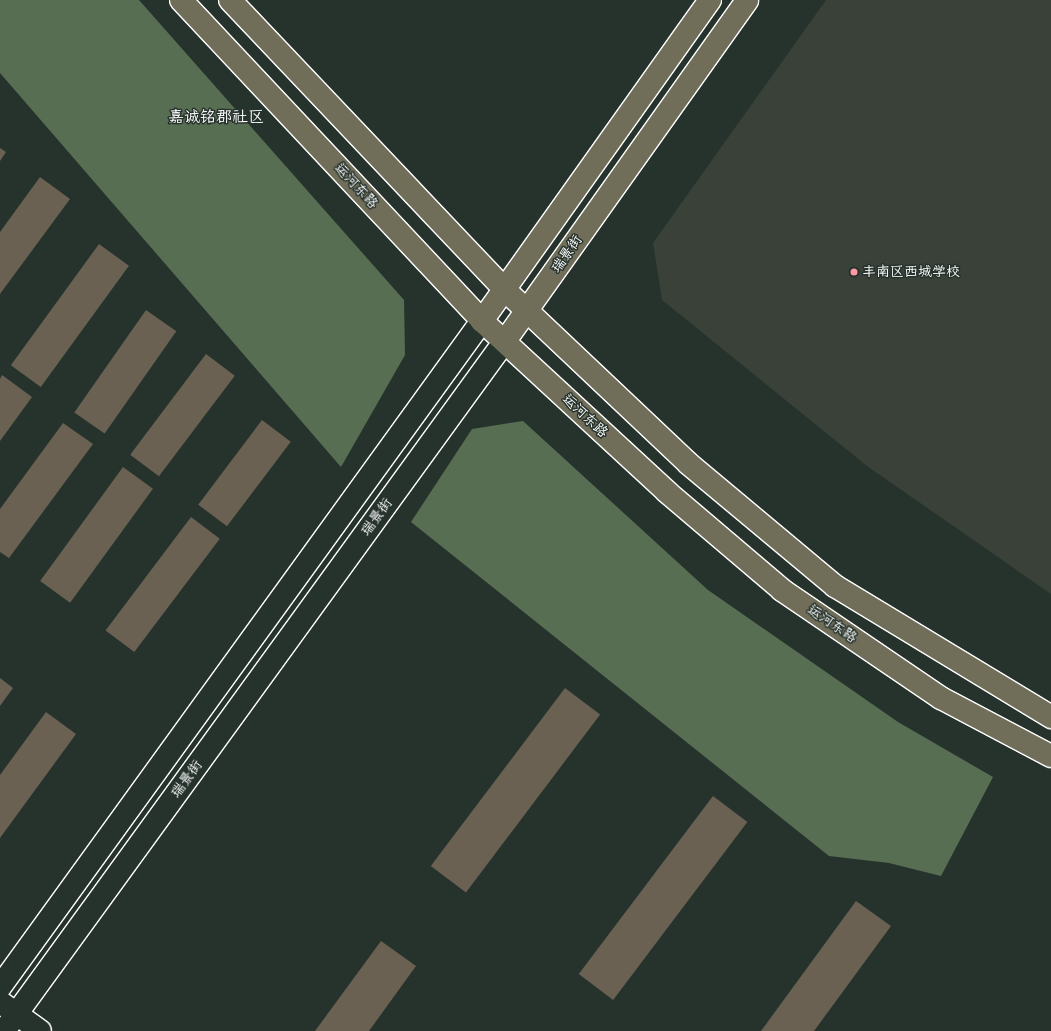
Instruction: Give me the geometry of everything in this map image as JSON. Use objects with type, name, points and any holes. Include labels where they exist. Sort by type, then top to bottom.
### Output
[{"type":"main road","name":"运河东路","points":[[181,0],[482,320],[667,492],[782,590],[942,698],[1051,756]]},
{"type":"main road","points":[[230,0],[505,290],[689,464],[835,586],[1051,717]]},
{"type":"main road","name":"瑞景街","points":[[482,320],[505,290],[710,0]]},
{"type":"main road","name":"瑞景街","points":[[504,341],[527,311],[747,0]]},
{"type":"street","name":"瑞景街","points":[[0,987],[482,320]]},
{"type":"street","name":"瑞景街","points":[[7,1016],[504,341]]},
{"type":"street","points":[[7,1016],[40,1031]]},
{"type":"shaded area","name":"丰南区西城学校","points":[[826,0],[1051,0],[1051,594],[867,466],[662,300],[653,243]]},
{"type":"green space","points":[[0,0],[139,0],[404,300],[405,355],[341,467],[0,73]]},
{"type":"green space","points":[[523,421],[708,590],[898,722],[993,777],[941,876],[889,863],[829,856],[411,522],[472,429]]},
{"type":"building","points":[[0,148],[6,152],[0,161]]},
{"type":"building","points":[[40,177],[70,199],[0,294],[0,232]]},
{"type":"building","points":[[99,244],[129,266],[41,387],[11,365]]},
{"type":"building","points":[[146,310],[176,331],[105,434],[74,412]]},
{"type":"building","points":[[206,354],[235,376],[159,476],[130,455]]},
{"type":"building","points":[[2,375],[32,397],[0,441],[0,379]]},
{"type":"building","points":[[262,420],[291,442],[227,526],[198,505]]},
{"type":"building","points":[[63,423],[93,444],[9,558],[0,552],[0,509]]},
{"type":"building","points":[[123,467],[153,489],[70,603],[40,581]]},
{"type":"building","points":[[191,517],[220,539],[134,652],[106,630]]},
{"type":"building","points":[[0,678],[13,688],[0,706]]},
{"type":"building","points":[[565,688],[600,714],[466,893],[431,866]]},
{"type":"building","points":[[46,712],[76,734],[0,838],[0,775]]},
{"type":"building","points":[[713,796],[747,822],[613,1000],[579,974]]},
{"type":"building","points":[[856,901],[891,926],[814,1031],[761,1031]]},
{"type":"building","points":[[381,941],[416,966],[369,1031],[315,1031]]},
{"type":"place","name":"丰南区西城学校","points":[[854,272]]},
{"type":"district","name":"嘉诚铭郡社区","points":[[216,117]]}]
